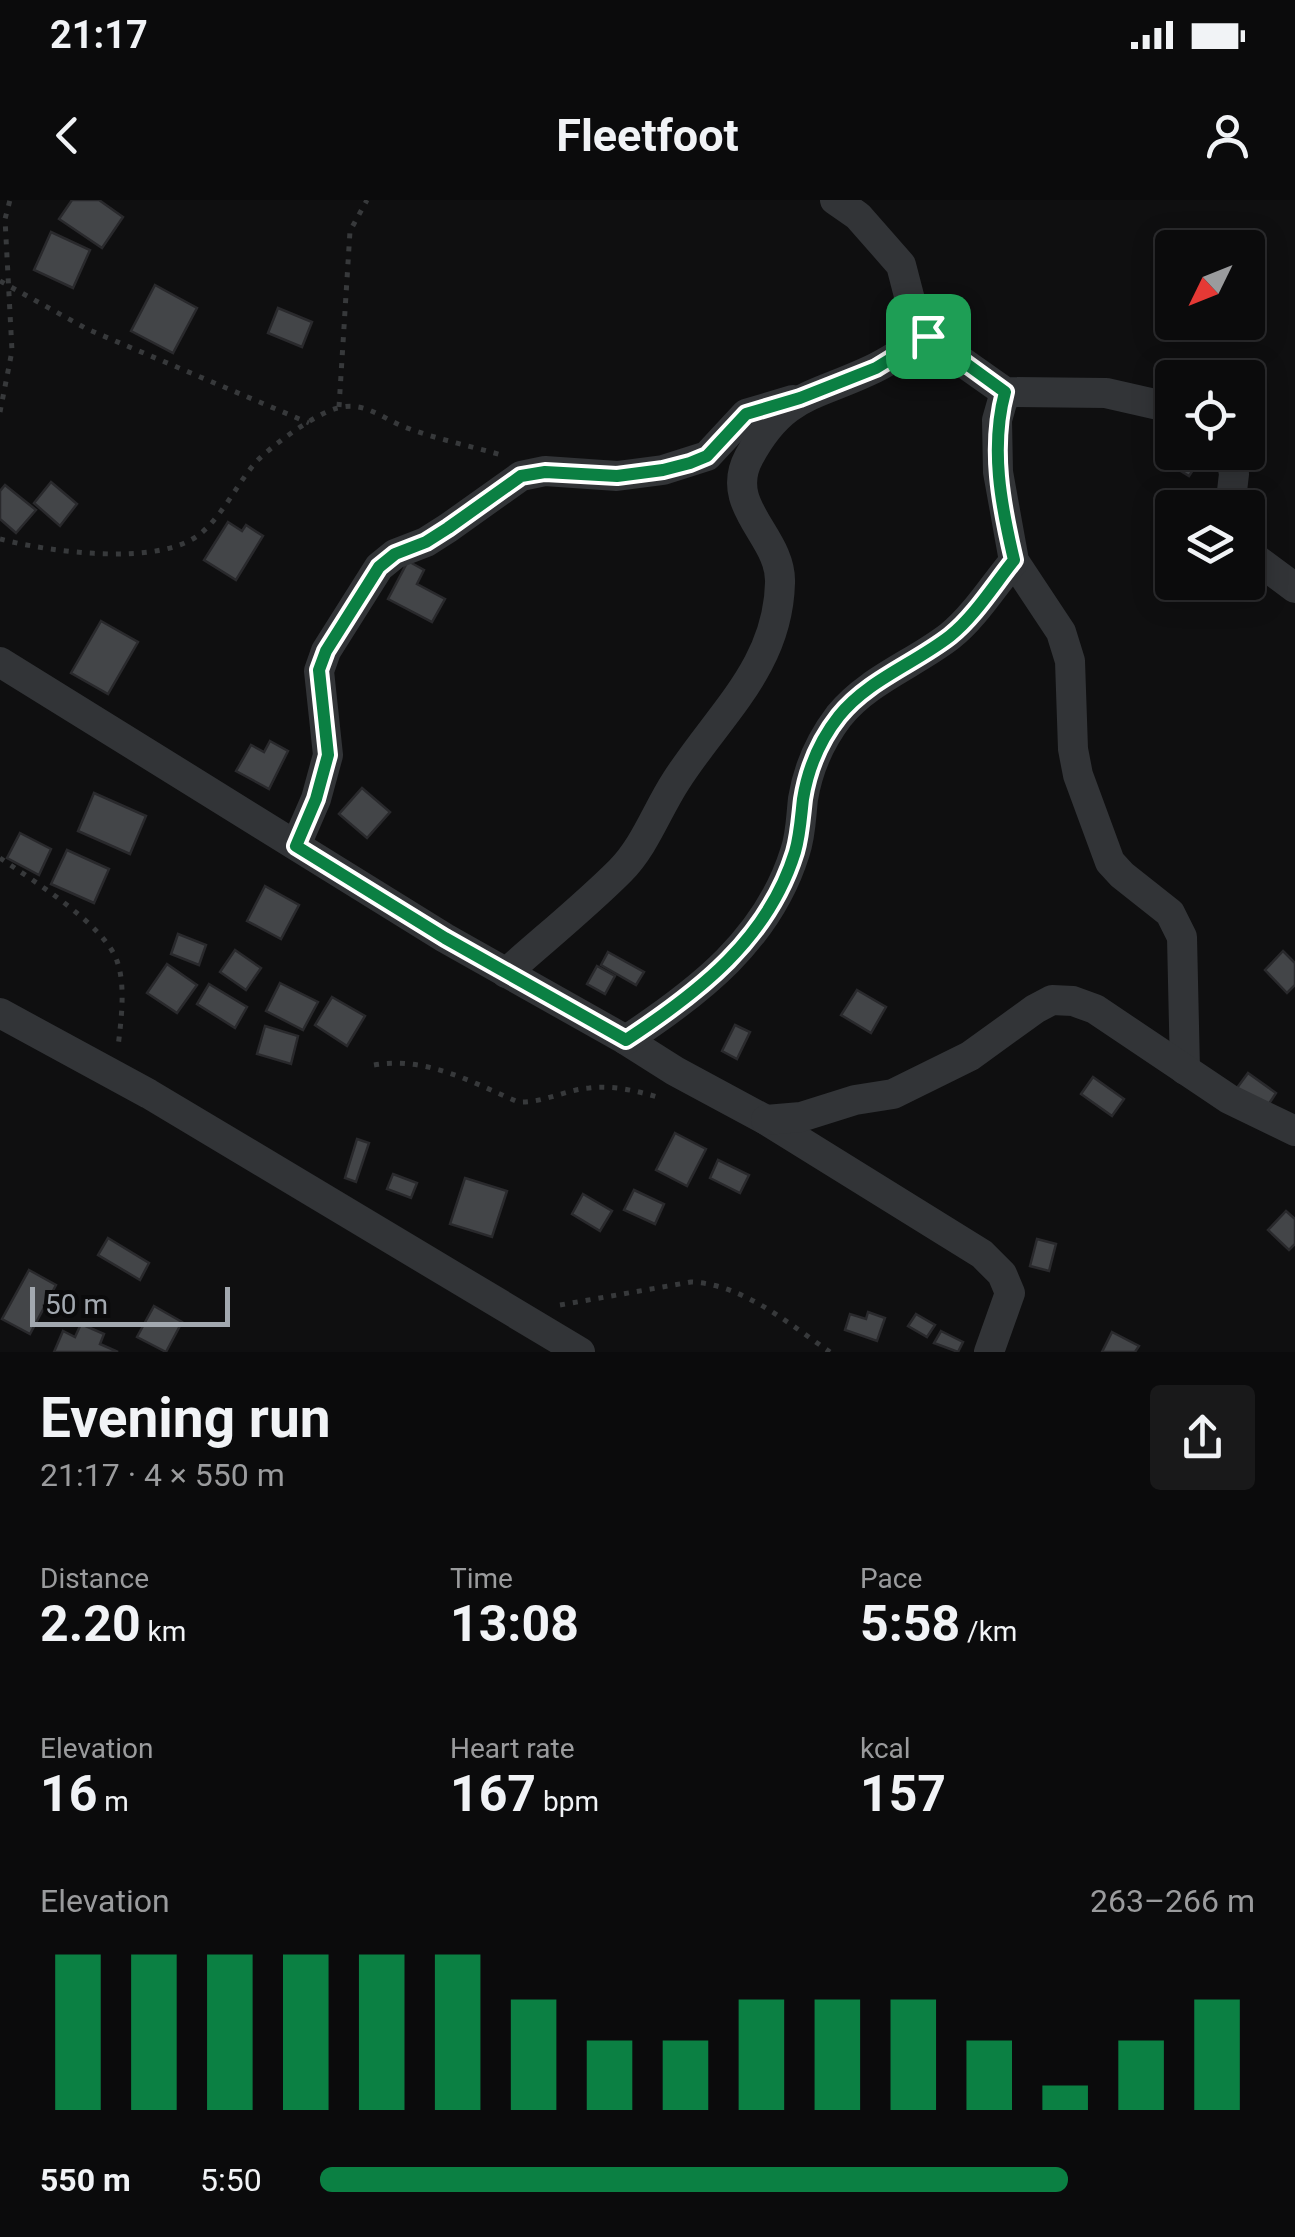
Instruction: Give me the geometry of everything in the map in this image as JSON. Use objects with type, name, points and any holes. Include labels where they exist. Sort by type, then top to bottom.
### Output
[{"type":"street","points":[[835,200],[858,216],[901,265],[915,319],[928,336],[1005,392],[1106,392],[1155,404]]},
{"type":"street","points":[[296,846],[316,799],[328,755],[319,670],[326,651],[364,589],[379,567],[395,554],[437,535],[521,476],[545,472],[617,476],[690,463],[707,456],[746,414],[876,368],[928,336]]},
{"type":"street","points":[[1005,392],[997,420],[998,472],[1014,560],[1060,632],[1070,660],[1071,721],[1078,776],[1110,862],[1170,913],[1182,937],[1185,1070]]},
{"type":"street","points":[[506,973],[622,869],[694,753],[750,682],[770,638],[778,608],[780,564],[774,549],[750,517],[740,479],[748,458],[768,428],[800,398]]},
{"type":"street","points":[[626,1040],[680,1004],[724,966],[758,928],[774,903],[796,850],[813,760],[841,713],[876,683],[954,633],[1014,560]]},
{"type":"street","points":[[1265,566],[1295,588]]},
{"type":"street","points":[[0,662],[506,973],[675,1072],[766,1120],[982,1254],[1002,1274],[1010,1293],[990,1352]]},
{"type":"street","points":[[766,1120],[802,1117],[855,1100],[893,1094],[970,1056],[1052,1000],[1073,1001],[1095,1010],[1229,1099],[1295,1131]]},
{"type":"street","points":[[0,1013],[114,1075],[580,1352]]},
{"type":"path","points":[[0,412],[12,351],[5,219],[10,200]]},
{"type":"path","points":[[339,407],[350,231],[367,200]]},
{"type":"path","points":[[0,282],[88,329],[310,423]]},
{"type":"path","points":[[0,539],[62,552],[170,551],[207,528],[257,461],[339,407],[374,410],[402,426],[510,457],[545,472]]},
{"type":"path","points":[[0,858],[50,892],[112,949],[119,964],[121,1020],[114,1075]]},
{"type":"path","points":[[374,1066],[394,1062],[419,1064],[446,1071],[518,1102],[589,1088],[626,1088],[676,1102]]},
{"type":"path","points":[[558,1306],[692,1282],[712,1283],[734,1290],[830,1352]]},
{"type":"building","points":[[72,200],[99,200],[123,217],[102,248],[59,219]]},
{"type":"building","points":[[51,232],[90,250],[73,288],[34,270]]},
{"type":"building","points":[[155,285],[197,308],[173,353],[131,331]]},
{"type":"building","points":[[278,308],[312,322],[302,347],[268,333]]},
{"type":"building","points":[[51,482],[77,504],[60,526],[34,503]]},
{"type":"building","points":[[5,485],[36,510],[16,533],[0,519],[0,491]]},
{"type":"building","points":[[228,522],[242,531],[246,525],[263,536],[236,580],[204,560]]},
{"type":"building","points":[[408,561],[424,570],[417,584],[445,599],[432,622],[388,599]]},
{"type":"building","points":[[101,621],[138,642],[108,694],[71,673]]},
{"type":"building","points":[[270,741],[288,751],[269,789],[236,771],[251,745],[264,752]]},
{"type":"building","points":[[362,788],[390,812],[367,838],[339,814]]},
{"type":"building","points":[[94,793],[146,816],[130,854],[78,831]]},
{"type":"building","points":[[20,833],[51,849],[39,875],[7,858]]},
{"type":"building","points":[[67,850],[109,869],[94,903],[51,884]]},
{"type":"building","points":[[265,886],[299,905],[281,939],[247,921]]},
{"type":"building","points":[[178,934],[206,945],[199,965],[171,954]]},
{"type":"building","points":[[235,950],[261,968],[246,990],[220,972]]},
{"type":"building","points":[[1283,951],[1295,963],[1295,985],[1287,993],[1265,970]]},
{"type":"building","points":[[608,952],[644,972],[636,985],[601,965]]},
{"type":"building","points":[[167,964],[197,985],[177,1013],[147,993]]},
{"type":"building","points":[[597,966],[615,976],[605,994],[587,984]]},
{"type":"building","points":[[280,983],[318,1002],[303,1030],[266,1011]]},
{"type":"building","points":[[209,984],[247,1007],[235,1028],[197,1004]]},
{"type":"building","points":[[857,990],[886,1007],[871,1033],[841,1015]]},
{"type":"building","points":[[332,997],[365,1016],[347,1046],[315,1025]]},
{"type":"building","points":[[735,1025],[750,1032],[737,1059],[722,1051]]},
{"type":"building","points":[[265,1026],[298,1036],[291,1064],[257,1054]]},
{"type":"building","points":[[1248,1073],[1276,1093],[1263,1113],[1234,1092]]},
{"type":"building","points":[[1093,1077],[1124,1099],[1112,1116],[1081,1094]]},
{"type":"building","points":[[675,1133],[706,1149],[687,1186],[656,1170]]},
{"type":"building","points":[[357,1139],[369,1143],[356,1182],[345,1178]]},
{"type":"building","points":[[718,1160],[749,1175],[740,1193],[710,1178]]},
{"type":"building","points":[[393,1174],[417,1183],[411,1198],[387,1189]]},
{"type":"building","points":[[465,1178],[507,1191],[492,1237],[450,1224]]},
{"type":"building","points":[[634,1190],[664,1204],[655,1224],[624,1210]]},
{"type":"building","points":[[583,1194],[612,1211],[600,1231],[572,1214]]},
{"type":"building","points":[[1286,1211],[1295,1219],[1295,1244],[1289,1250],[1268,1230]]},
{"type":"building","points":[[108,1238],[149,1263],[140,1280],[98,1255]]},
{"type":"building","points":[[1037,1239],[1056,1244],[1049,1271],[1030,1266]]},
{"type":"building","points":[[29,1270],[56,1285],[30,1334],[2,1319]]},
{"type":"building","points":[[154,1306],[182,1322],[166,1352],[137,1337]]},
{"type":"building","points":[[868,1312],[885,1318],[877,1341],[845,1330],[850,1314],[866,1319]]},
{"type":"building","points":[[916,1314],[935,1325],[927,1337],[908,1326]]},
{"type":"building","points":[[81,1324],[104,1334],[100,1344],[118,1352],[54,1352],[63,1331],[75,1337]]},
{"type":"building","points":[[941,1331],[963,1342],[958,1352],[934,1343]]},
{"type":"building","points":[[1112,1332],[1139,1346],[1135,1352],[1102,1352]]},
{"type":"route","points":[[928,336],[1005,392],[997,420],[998,472],[1014,560],[954,633],[876,683],[841,713],[813,760],[796,850],[774,903],[758,928],[724,966],[680,1004],[626,1040],[445,938],[296,846],[316,799],[328,755],[319,670],[326,651],[364,589],[379,567],[395,554],[426,542],[521,476],[545,472],[617,476],[690,463],[707,456],[746,414],[876,368],[928,336]]}]
